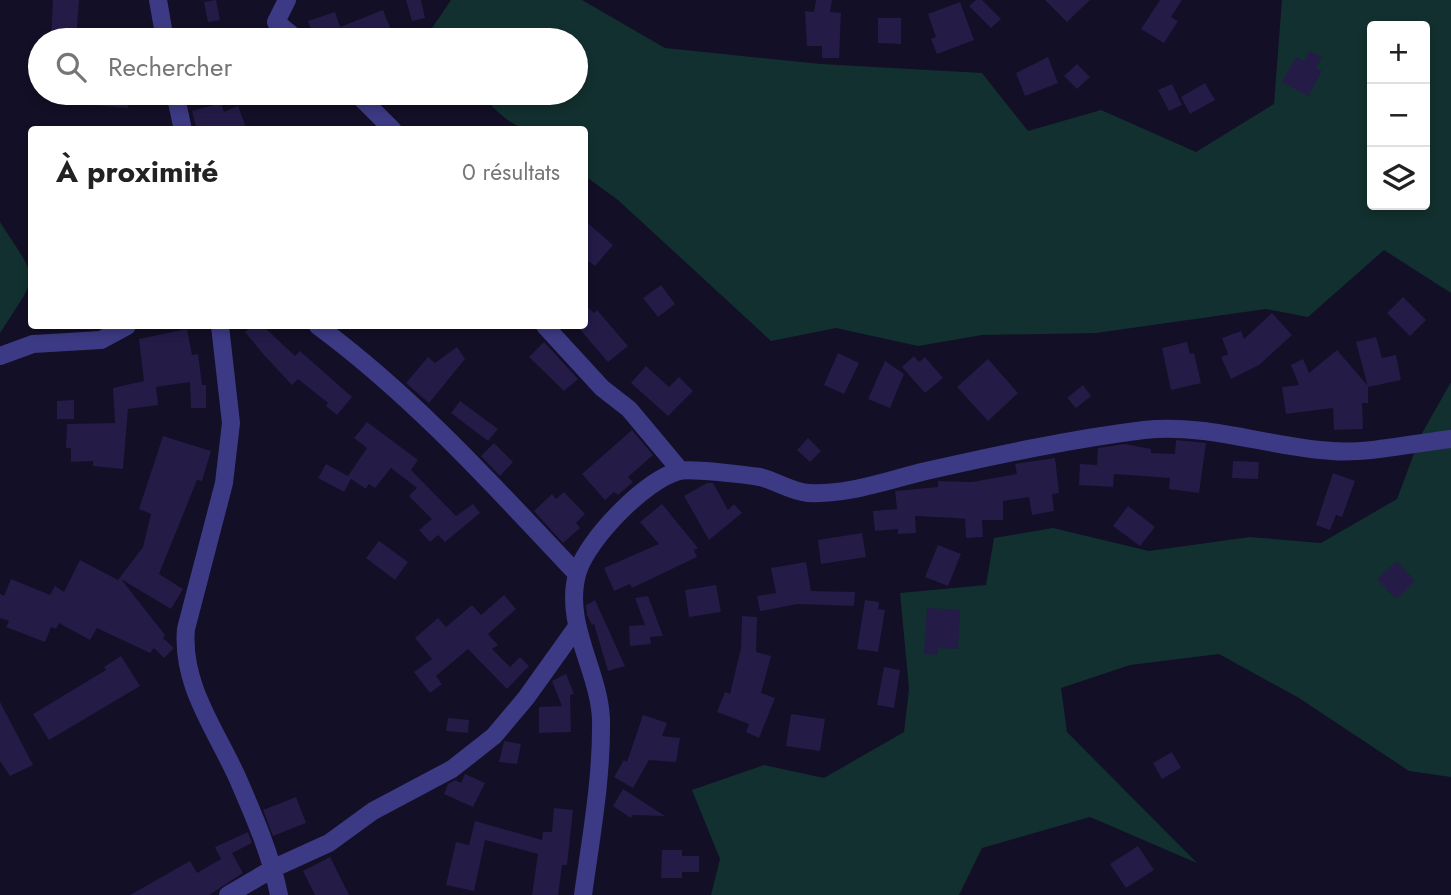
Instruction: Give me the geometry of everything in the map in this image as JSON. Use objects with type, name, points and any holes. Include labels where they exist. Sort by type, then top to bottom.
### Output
[{"type":"street","points":[[158,0],[163,28]]},
{"type":"street","points":[[283,28],[276,22],[287,0]]},
{"type":"street","points":[[178,105],[182,126]]},
{"type":"street","points":[[368,105],[389,126]]},
{"type":"street","points":[[0,356],[33,344],[100,340],[121,329]]},
{"type":"street","points":[[220,329],[231,423],[224,483],[186,629],[184,654],[191,683],[238,779],[274,868],[279,895]]},
{"type":"street","points":[[322,329],[357,356],[460,451],[577,574]]},
{"type":"street","points":[[548,329],[602,388],[629,409],[680,470]]},
{"type":"street","points":[[583,895],[597,801],[601,718],[595,682],[576,628],[577,574],[587,551],[607,526],[656,482],[680,470],[761,478],[807,493],[872,486],[936,469],[1144,430],[1184,428],[1333,452],[1451,439]]},
{"type":"street","points":[[228,895],[274,868],[329,843],[373,811],[452,769],[494,736],[576,628]]},
{"type":"green space","points":[[451,0],[582,0],[665,48],[821,64],[982,73],[1028,131],[1101,110],[1196,152],[1274,104],[1282,0],[1451,0],[1451,293],[1384,250],[1308,317],[1266,309],[1096,333],[982,335],[918,346],[836,328],[771,341],[618,200],[588,178],[588,126],[519,126],[491,105],[588,105],[588,28],[432,28]]},
{"type":"green space","points":[[0,222],[28,268],[28,287],[0,333]]},
{"type":"green space","points":[[1451,382],[1451,777],[1409,771],[1299,698],[1219,654],[1130,665],[1061,688],[1067,732],[1197,863],[1090,817],[982,848],[959,895],[711,895],[720,859],[692,790],[764,765],[824,778],[904,732],[909,689],[900,593],[986,585],[994,538],[1053,528],[1149,551],[1250,537],[1321,543],[1397,499],[1421,435]]},
{"type":"building","points":[[53,0],[79,0],[77,28],[52,28]]},
{"type":"building","points":[[216,0],[220,20],[208,22],[204,2]]},
{"type":"building","points":[[406,0],[421,0],[425,18],[412,21]]},
{"type":"building","points":[[816,0],[832,0],[830,12],[841,13],[839,58],[822,58],[822,46],[807,46],[805,11],[814,12]]},
{"type":"building","points":[[976,0],[982,0],[1001,19],[991,28],[969,6]]},
{"type":"building","points":[[1045,0],[1090,0],[1067,22]]},
{"type":"building","points":[[1160,0],[1182,0],[1171,17],[1178,21],[1164,43],[1141,29]]},
{"type":"building","points":[[960,2],[974,40],[937,54],[931,39],[936,37],[928,14]]},
{"type":"building","points":[[383,10],[390,28],[310,28],[308,21],[335,12],[340,27]]},
{"type":"building","points":[[878,18],[901,18],[901,44],[878,43]]},
{"type":"building","points":[[1309,51],[1322,57],[1316,68],[1322,71],[1308,96],[1282,82],[1296,57],[1304,61]]},
{"type":"building","points":[[1048,57],[1058,83],[1025,96],[1016,73]]},
{"type":"building","points":[[1077,64],[1090,77],[1077,89],[1064,76]]},
{"type":"building","points":[[1205,83],[1215,100],[1190,114],[1181,97]]},
{"type":"building","points":[[1172,84],[1182,105],[1169,111],[1158,90]]},
{"type":"building","points":[[91,105],[128,105],[128,108]]},
{"type":"building","points":[[222,105],[224,112],[238,106],[246,126],[196,126],[192,111]]},
{"type":"building","points":[[588,223],[613,245],[595,266],[588,261]]},
{"type":"building","points":[[661,285],[675,304],[658,317],[643,298]]},
{"type":"building","points":[[1403,297],[1426,320],[1410,336],[1387,313]]},
{"type":"building","points":[[588,308],[594,313],[597,310],[628,346],[608,362],[580,329],[588,329]]},
{"type":"building","points":[[1272,313],[1292,335],[1259,365],[1231,379],[1221,357],[1228,354],[1222,338],[1241,331],[1244,339]]},
{"type":"building","points":[[187,329],[192,355],[198,354],[202,385],[206,385],[206,408],[191,408],[190,382],[156,387],[158,405],[128,409],[123,469],[93,466],[93,461],[71,462],[71,448],[66,448],[67,424],[115,423],[113,388],[144,381],[139,339]]},
{"type":"building","points":[[248,329],[266,329],[295,356],[300,351],[352,397],[337,415],[326,406],[328,403],[298,379],[292,385],[245,332]]},
{"type":"building","points":[[1376,337],[1382,358],[1396,355],[1401,380],[1368,387],[1356,342]]},
{"type":"building","points":[[544,342],[578,379],[564,391],[529,357]]},
{"type":"building","points":[[1187,342],[1190,354],[1194,353],[1201,383],[1171,390],[1162,348]]},
{"type":"building","points":[[457,347],[465,359],[429,403],[406,383],[428,357],[435,363]]},
{"type":"building","points":[[1337,350],[1368,386],[1368,403],[1362,403],[1363,429],[1334,430],[1333,408],[1286,414],[1282,387],[1299,385],[1291,365],[1303,359],[1309,373]]},
{"type":"building","points":[[838,353],[859,363],[844,394],[824,385]]},
{"type":"building","points":[[914,356],[919,362],[925,357],[943,378],[925,393],[902,367]]},
{"type":"building","points":[[988,359],[1018,393],[988,421],[957,387]]},
{"type":"building","points":[[885,361],[904,374],[890,408],[868,399]]},
{"type":"building","points":[[646,366],[669,387],[679,377],[693,391],[668,416],[631,383]]},
{"type":"building","points":[[1083,385],[1091,396],[1076,408],[1067,398]]},
{"type":"building","points":[[74,400],[74,419],[57,419],[57,401]]},
{"type":"building","points":[[460,401],[498,429],[488,441],[451,413]]},
{"type":"building","points":[[367,422],[418,460],[411,470],[456,516],[473,504],[480,513],[445,542],[438,535],[430,542],[419,530],[432,519],[409,496],[417,488],[391,468],[375,488],[369,484],[366,489],[351,479],[344,492],[318,478],[326,464],[348,476],[367,448],[354,438]]},
{"type":"building","points":[[632,430],[653,455],[628,477],[633,482],[618,495],[614,492],[605,500],[582,474]]},
{"type":"building","points":[[163,436],[211,451],[202,481],[197,480],[159,574],[183,589],[171,609],[121,579],[165,635],[163,638],[174,648],[164,658],[154,648],[150,653],[97,628],[90,640],[59,623],[56,629],[51,627],[45,642],[6,627],[9,621],[0,618],[0,594],[4,596],[11,579],[50,595],[55,586],[64,592],[80,560],[118,580],[143,547],[151,514],[139,509]]},
{"type":"building","points":[[808,438],[821,451],[810,462],[797,450]]},
{"type":"building","points":[[1176,440],[1206,443],[1199,493],[1169,489],[1170,478],[1114,474],[1113,487],[1079,485],[1080,464],[1097,465],[1098,448],[1125,444],[1151,449],[1151,453],[1175,454]]},
{"type":"building","points":[[494,443],[513,462],[500,476],[481,456]]},
{"type":"building","points":[[1055,458],[1059,493],[1052,494],[1054,511],[1032,515],[1029,497],[1003,501],[1003,520],[982,520],[983,537],[966,538],[965,519],[955,518],[915,516],[916,533],[898,534],[898,529],[875,531],[873,511],[897,509],[895,491],[938,487],[938,481],[972,482],[1017,474],[1015,464]]},
{"type":"building","points":[[1233,461],[1259,462],[1258,479],[1232,478]]},
{"type":"building","points":[[1333,473],[1355,481],[1342,517],[1336,515],[1330,530],[1316,525]]},
{"type":"building","points":[[707,483],[713,483],[728,510],[734,504],[742,513],[709,540],[684,496]]},
{"type":"building","points":[[564,492],[585,514],[576,523],[580,528],[563,543],[534,511],[552,494],[556,499]]},
{"type":"building","points":[[662,504],[698,548],[694,550],[697,557],[632,588],[630,584],[614,591],[604,568],[659,544],[640,522]]},
{"type":"building","points":[[1128,506],[1155,527],[1140,546],[1113,526]]},
{"type":"building","points":[[862,533],[866,557],[821,564],[818,540]]},
{"type":"building","points":[[379,541],[408,562],[395,580],[366,558]]},
{"type":"building","points":[[938,545],[961,554],[948,586],[925,577]]},
{"type":"building","points":[[1397,561],[1415,581],[1396,599],[1377,579]]},
{"type":"building","points":[[806,562],[811,591],[855,592],[854,606],[798,604],[760,611],[757,596],[776,593],[771,568]]},
{"type":"building","points":[[716,585],[721,612],[689,617],[685,590]]},
{"type":"building","points":[[504,595],[516,609],[488,634],[498,645],[492,649],[510,667],[520,657],[529,666],[507,689],[468,649],[436,676],[442,684],[430,693],[414,672],[432,659],[415,638],[438,618],[446,627],[472,605],[481,615]]},
{"type":"building","points":[[648,596],[663,636],[650,637],[651,644],[630,646],[629,626],[645,625],[635,598]]},
{"type":"building","points":[[595,600],[625,666],[608,671],[594,624],[592,625],[587,615],[586,605]]},
{"type":"building","points":[[865,600],[879,602],[878,609],[885,610],[878,652],[857,649]]},
{"type":"building","points":[[927,608],[960,610],[958,649],[938,648],[938,655],[924,654]]},
{"type":"building","points":[[742,616],[757,617],[756,652],[771,656],[761,693],[775,698],[759,738],[746,732],[749,724],[717,712],[725,692],[730,694],[741,648]]},
{"type":"building","points":[[121,656],[140,686],[49,740],[33,714],[106,670],[104,667]]},
{"type":"building","points":[[884,667],[900,670],[894,708],[877,705]]},
{"type":"building","points":[[566,674],[574,694],[570,695],[571,732],[539,733],[539,707],[562,706],[552,681]]},
{"type":"building","points":[[0,702],[33,765],[10,776],[0,761]]},
{"type":"building","points":[[791,714],[825,719],[820,751],[786,746]]},
{"type":"building","points":[[643,715],[667,723],[662,736],[680,738],[676,762],[649,760],[633,788],[614,777],[624,760],[627,762]]},
{"type":"building","points":[[448,718],[469,720],[468,733],[446,731]]},
{"type":"building","points":[[504,741],[521,744],[517,764],[499,762]]},
{"type":"building","points":[[1172,752],[1181,768],[1162,779],[1153,763]]},
{"type":"building","points":[[465,774],[485,783],[473,807],[444,794],[448,784],[455,780],[461,783]]},
{"type":"building","points":[[623,789],[665,816],[632,815],[631,818],[613,806]]},
{"type":"building","points":[[296,797],[306,823],[273,836],[263,810]]},
{"type":"building","points":[[554,808],[573,810],[567,865],[562,865],[558,895],[532,895],[538,854],[485,840],[474,891],[446,885],[456,842],[469,845],[475,821],[542,840],[543,832],[552,832]]},
{"type":"building","points":[[248,832],[252,843],[232,853],[243,873],[209,895],[130,895],[190,861],[197,873],[221,859],[215,847]]},
{"type":"building","points":[[1138,846],[1154,870],[1126,888],[1110,864]]},
{"type":"building","points":[[662,850],[682,850],[682,856],[699,856],[699,872],[682,872],[682,878],[661,878]]},
{"type":"building","points":[[330,857],[349,895],[315,895],[303,871]]}]
